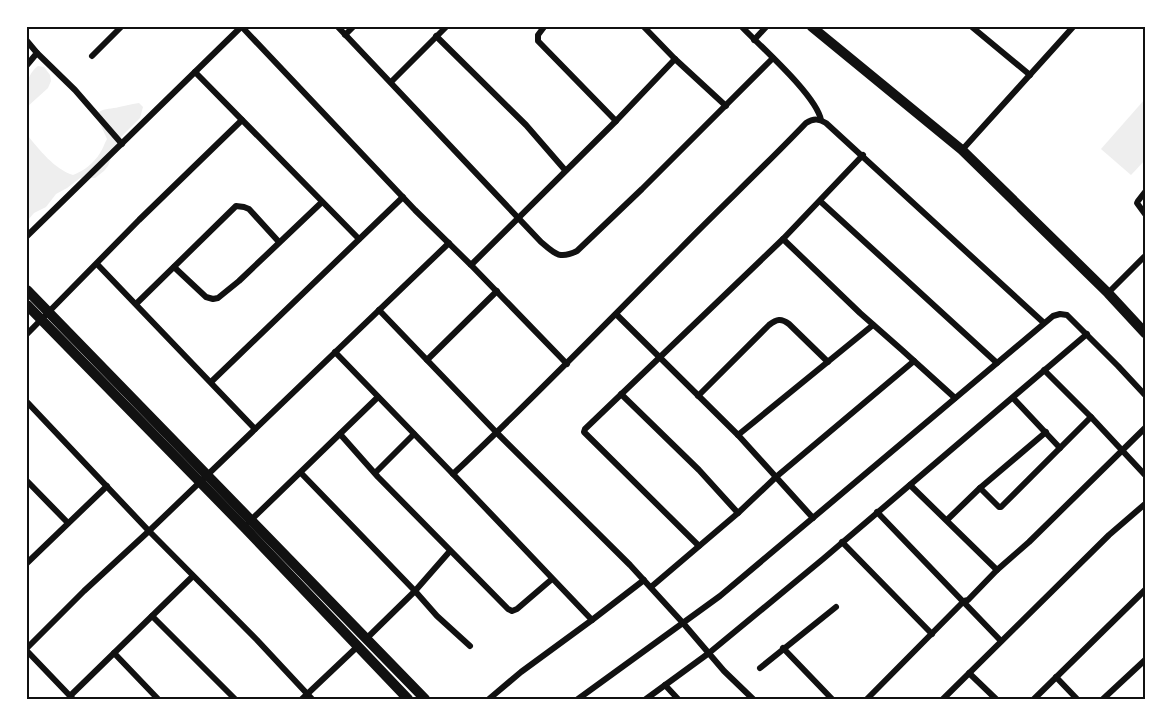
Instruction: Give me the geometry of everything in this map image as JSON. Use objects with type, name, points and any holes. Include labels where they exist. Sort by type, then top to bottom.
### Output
[{"type":"main road","points":[[813,27],[962,150],[1108,293],[1145,333]]},
{"type":"main road","points":[[27,290],[46,316],[203,479],[425,699]]},
{"type":"main road","points":[[27,305],[46,316]]},
{"type":"main road","points":[[248,524],[357,647],[408,699]]},
{"type":"street","points":[[92,56],[121,27]]},
{"type":"street","points":[[27,236],[242,27],[403,197],[567,364]]},
{"type":"street","points":[[338,27],[541,242],[557,255],[563,256],[577,251],[773,58]]},
{"type":"street","points":[[345,35],[353,27]]},
{"type":"street","points":[[391,82],[446,27]]},
{"type":"street","points":[[544,27],[537,41],[616,121]]},
{"type":"street","points":[[644,27],[726,106]]},
{"type":"street","points":[[742,27],[810,98],[821,120]]},
{"type":"street","points":[[754,40],[766,27]]},
{"type":"street","points":[[972,27],[1030,75]]},
{"type":"street","points":[[962,150],[1073,27]]},
{"type":"street","points":[[436,36],[526,125],[565,170]]},
{"type":"street","points":[[27,41],[75,90],[122,144]]},
{"type":"street","points":[[27,65],[37,53]]},
{"type":"street","points":[[471,265],[675,59]]},
{"type":"street","points":[[195,72],[359,239]]},
{"type":"street","points":[[27,334],[242,120]]},
{"type":"street","points":[[453,474],[567,364],[811,120],[821,120],[826,123],[863,155],[1044,323]]},
{"type":"street","points":[[699,546],[584,432],[585,429],[783,239],[863,155]]},
{"type":"street","points":[[1145,192],[1137,202],[1145,214]]},
{"type":"street","points":[[211,382],[403,197]]},
{"type":"street","points":[[820,201],[997,363]]},
{"type":"street","points":[[174,267],[206,297],[218,298],[322,202]]},
{"type":"street","points":[[136,304],[236,206],[249,209],[279,242]]},
{"type":"street","points":[[783,239],[873,325],[955,398]]},
{"type":"street","points":[[193,576],[71,698],[27,650],[84,591],[449,243]]},
{"type":"street","points":[[1108,293],[1145,256]]},
{"type":"street","points":[[97,264],[255,429]]},
{"type":"street","points":[[427,360],[496,291]]},
{"type":"street","points":[[379,310],[497,433],[651,587],[724,671],[753,699]]},
{"type":"street","points":[[616,314],[738,435],[813,518]]},
{"type":"street","points":[[578,699],[720,596],[1053,316],[1067,315],[1145,395]]},
{"type":"street","points":[[698,396],[769,325],[778,320],[784,320],[789,324],[828,362]]},
{"type":"street","points":[[738,435],[873,325]]},
{"type":"street","points":[[646,699],[709,653],[1087,334]]},
{"type":"street","points":[[334,352],[592,620]]},
{"type":"street","points":[[651,587],[738,513],[776,477],[914,361]]},
{"type":"street","points":[[1044,370],[1145,475]]},
{"type":"street","points":[[1138,388],[1145,382]]},
{"type":"street","points":[[621,394],[699,470],[738,513]]},
{"type":"street","points":[[248,524],[378,397]]},
{"type":"street","points":[[1012,398],[1060,448]]},
{"type":"street","points":[[27,402],[149,531],[257,640],[307,697],[415,591],[450,551]]},
{"type":"street","points":[[980,488],[1001,507],[1091,417]]},
{"type":"street","points":[[867,699],[964,601],[968,600],[1029,542],[1145,428]]},
{"type":"street","points":[[947,520],[980,488],[1046,432]]},
{"type":"street","points":[[340,434],[450,551],[510,610],[517,609],[552,579]]},
{"type":"street","points":[[375,473],[414,434]]},
{"type":"street","points":[[301,473],[437,616],[470,646]]},
{"type":"street","points":[[910,484],[997,570]]},
{"type":"street","points":[[28,485],[68,523]]},
{"type":"street","points":[[27,563],[107,486]]},
{"type":"street","points":[[943,699],[1110,535],[1145,504]]},
{"type":"street","points":[[878,512],[1001,641]]},
{"type":"street","points":[[842,542],[932,634]]},
{"type":"street","points":[[489,699],[521,672],[644,580]]},
{"type":"street","points":[[1034,699],[1145,590]]},
{"type":"street","points":[[760,668],[836,607]]},
{"type":"street","points":[[152,616],[236,699]]},
{"type":"street","points":[[783,648],[832,699]]},
{"type":"street","points":[[114,653],[158,699]]},
{"type":"street","points":[[1103,699],[1145,660]]},
{"type":"street","points":[[1139,666],[1145,671]]},
{"type":"street","points":[[969,673],[996,699]]},
{"type":"street","points":[[1056,677],[1077,699]]},
{"type":"street","points":[[665,685],[678,699]]},
{"type":"shaded area","points":[[38,66],[44,67],[51,81],[48,88],[27,107],[28,80]]},
{"type":"shaded area","points":[[1145,99],[1145,160],[1131,175],[1101,149]]},
{"type":"shaded area","points":[[139,103],[143,107],[140,118],[118,140],[104,171],[95,178],[80,178],[56,194],[46,207],[34,213],[27,221],[27,135],[54,164],[73,175],[85,169],[95,160],[107,139],[97,117],[99,112]]}]
